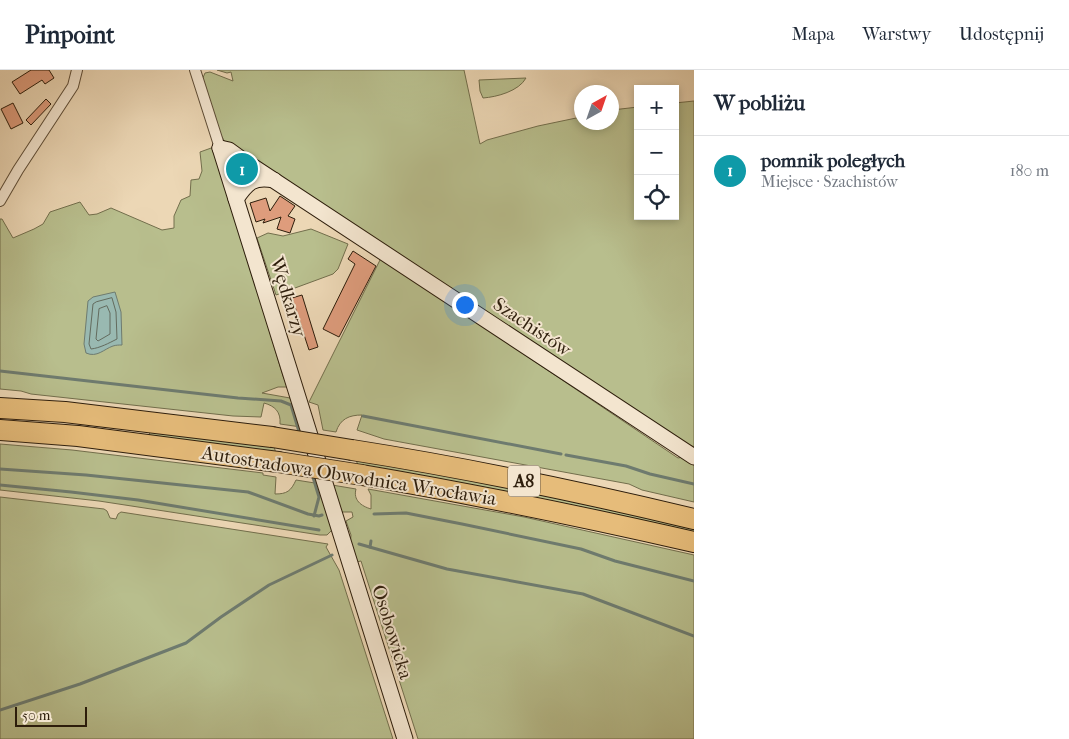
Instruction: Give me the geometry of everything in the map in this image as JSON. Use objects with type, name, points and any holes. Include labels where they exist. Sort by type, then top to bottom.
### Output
[{"type":"highway","name":"Autostradowa Obwodnica Wrocławia","points":[[0,408],[65,412],[272,437],[423,461],[571,490],[694,519]]},
{"type":"highway","name":"Autostradowa Obwodnica Wrocławia","points":[[0,430],[78,436],[362,475],[580,516],[694,542]]},
{"type":"street","points":[[0,201],[73,86],[77,70]]},
{"type":"street","name":"Wędkarzy","points":[[195,70],[342,537]]},
{"type":"street","name":"Szachistów","points":[[220,148],[229,150],[694,457]]},
{"type":"street","points":[[236,199],[246,186],[253,181],[261,179],[274,180]]},
{"type":"street","name":"Osobowicka","points":[[342,537],[405,739]]},
{"type":"green space","points":[[217,70],[464,70],[480,144],[487,140],[538,126],[574,118],[574,130],[619,130],[619,109],[634,107],[634,220],[679,220],[679,103],[694,101],[694,447],[672,437],[225,142],[219,132],[202,80],[205,73],[210,72],[233,81],[231,72],[227,73]]},
{"type":"green space","points":[[526,78],[523,83],[513,90],[501,95],[483,98],[480,91],[479,80]]},
{"type":"green space","points":[[214,147],[283,376],[288,387],[278,387],[262,393],[290,398],[301,427],[280,424],[276,410],[264,403],[261,417],[233,416],[0,389],[0,219],[2,219],[13,238],[43,224],[50,212],[80,202],[89,215],[111,208],[162,230],[174,228],[174,216],[181,200],[190,196],[191,180],[199,179],[202,171],[200,152]]},
{"type":"green space","points":[[311,229],[348,244],[338,269],[333,274],[276,295],[257,238],[268,233],[283,236]]},
{"type":"green space","points":[[381,258],[678,458],[683,457],[694,463],[694,502],[642,490],[629,484],[384,439],[357,430],[362,415],[346,419],[340,424],[336,432],[323,430],[318,405],[309,402]]},
{"type":"green space","points":[[150,430],[274,446],[276,454],[149,437]]},
{"type":"green space","points":[[0,444],[72,450],[263,473],[263,475],[276,477],[275,494],[288,491],[296,480],[321,484],[332,530],[327,535],[320,535],[99,501],[0,490]]},
{"type":"green space","points":[[355,459],[449,475],[694,527],[694,534],[359,466]]},
{"type":"green space","points":[[332,485],[356,489],[355,493],[359,502],[371,509],[371,495],[368,489],[524,517],[694,555],[694,739],[418,739],[361,561],[356,562],[350,547],[351,535],[346,521],[353,517],[352,512],[342,512]]},
{"type":"green space","points":[[0,497],[104,509],[110,518],[116,519],[121,512],[328,544],[326,547],[339,570],[393,739],[0,739]]},
{"type":"water","points":[[115,292],[121,312],[122,345],[113,346],[97,354],[86,353],[84,344],[88,301],[93,297]]},
{"type":"building","points":[[31,70],[49,70],[54,78],[45,84],[42,80],[20,94],[12,82]]},
{"type":"building","points":[[46,99],[51,104],[31,125],[26,120]]},
{"type":"building","points":[[13,103],[23,123],[11,129],[1,109]]},
{"type":"building","points":[[280,196],[295,206],[288,216],[295,219],[290,233],[277,229],[281,217],[263,223],[265,219],[256,222],[250,203],[266,198],[270,211]]},
{"type":"building","points":[[353,251],[376,266],[339,337],[323,329],[355,264],[348,259]]},
{"type":"building","points":[[302,295],[318,347],[309,350],[292,298]]},
{"type":"waterway","points":[[0,371],[238,398],[281,401],[291,405],[300,435]]},
{"type":"waterway","points":[[363,416],[561,454]]},
{"type":"waterway","points":[[566,455],[626,466],[650,474],[694,484]]},
{"type":"waterway","points":[[0,469],[86,475],[248,492],[308,514],[322,515]]},
{"type":"waterway","points":[[312,474],[319,497],[314,516]]},
{"type":"waterway","points":[[0,485],[138,500],[319,530]]},
{"type":"waterway","points":[[374,514],[406,513],[462,524],[581,549],[615,561],[694,581]]},
{"type":"waterway","points":[[370,547],[371,541]]},
{"type":"waterway","points":[[359,544],[447,569],[583,594],[694,636]]},
{"type":"waterway","points":[[0,710],[80,684],[186,643],[269,585],[332,555]]},
{"type":"place","name":"pomnik poległych","points":[[242,169]]}]
